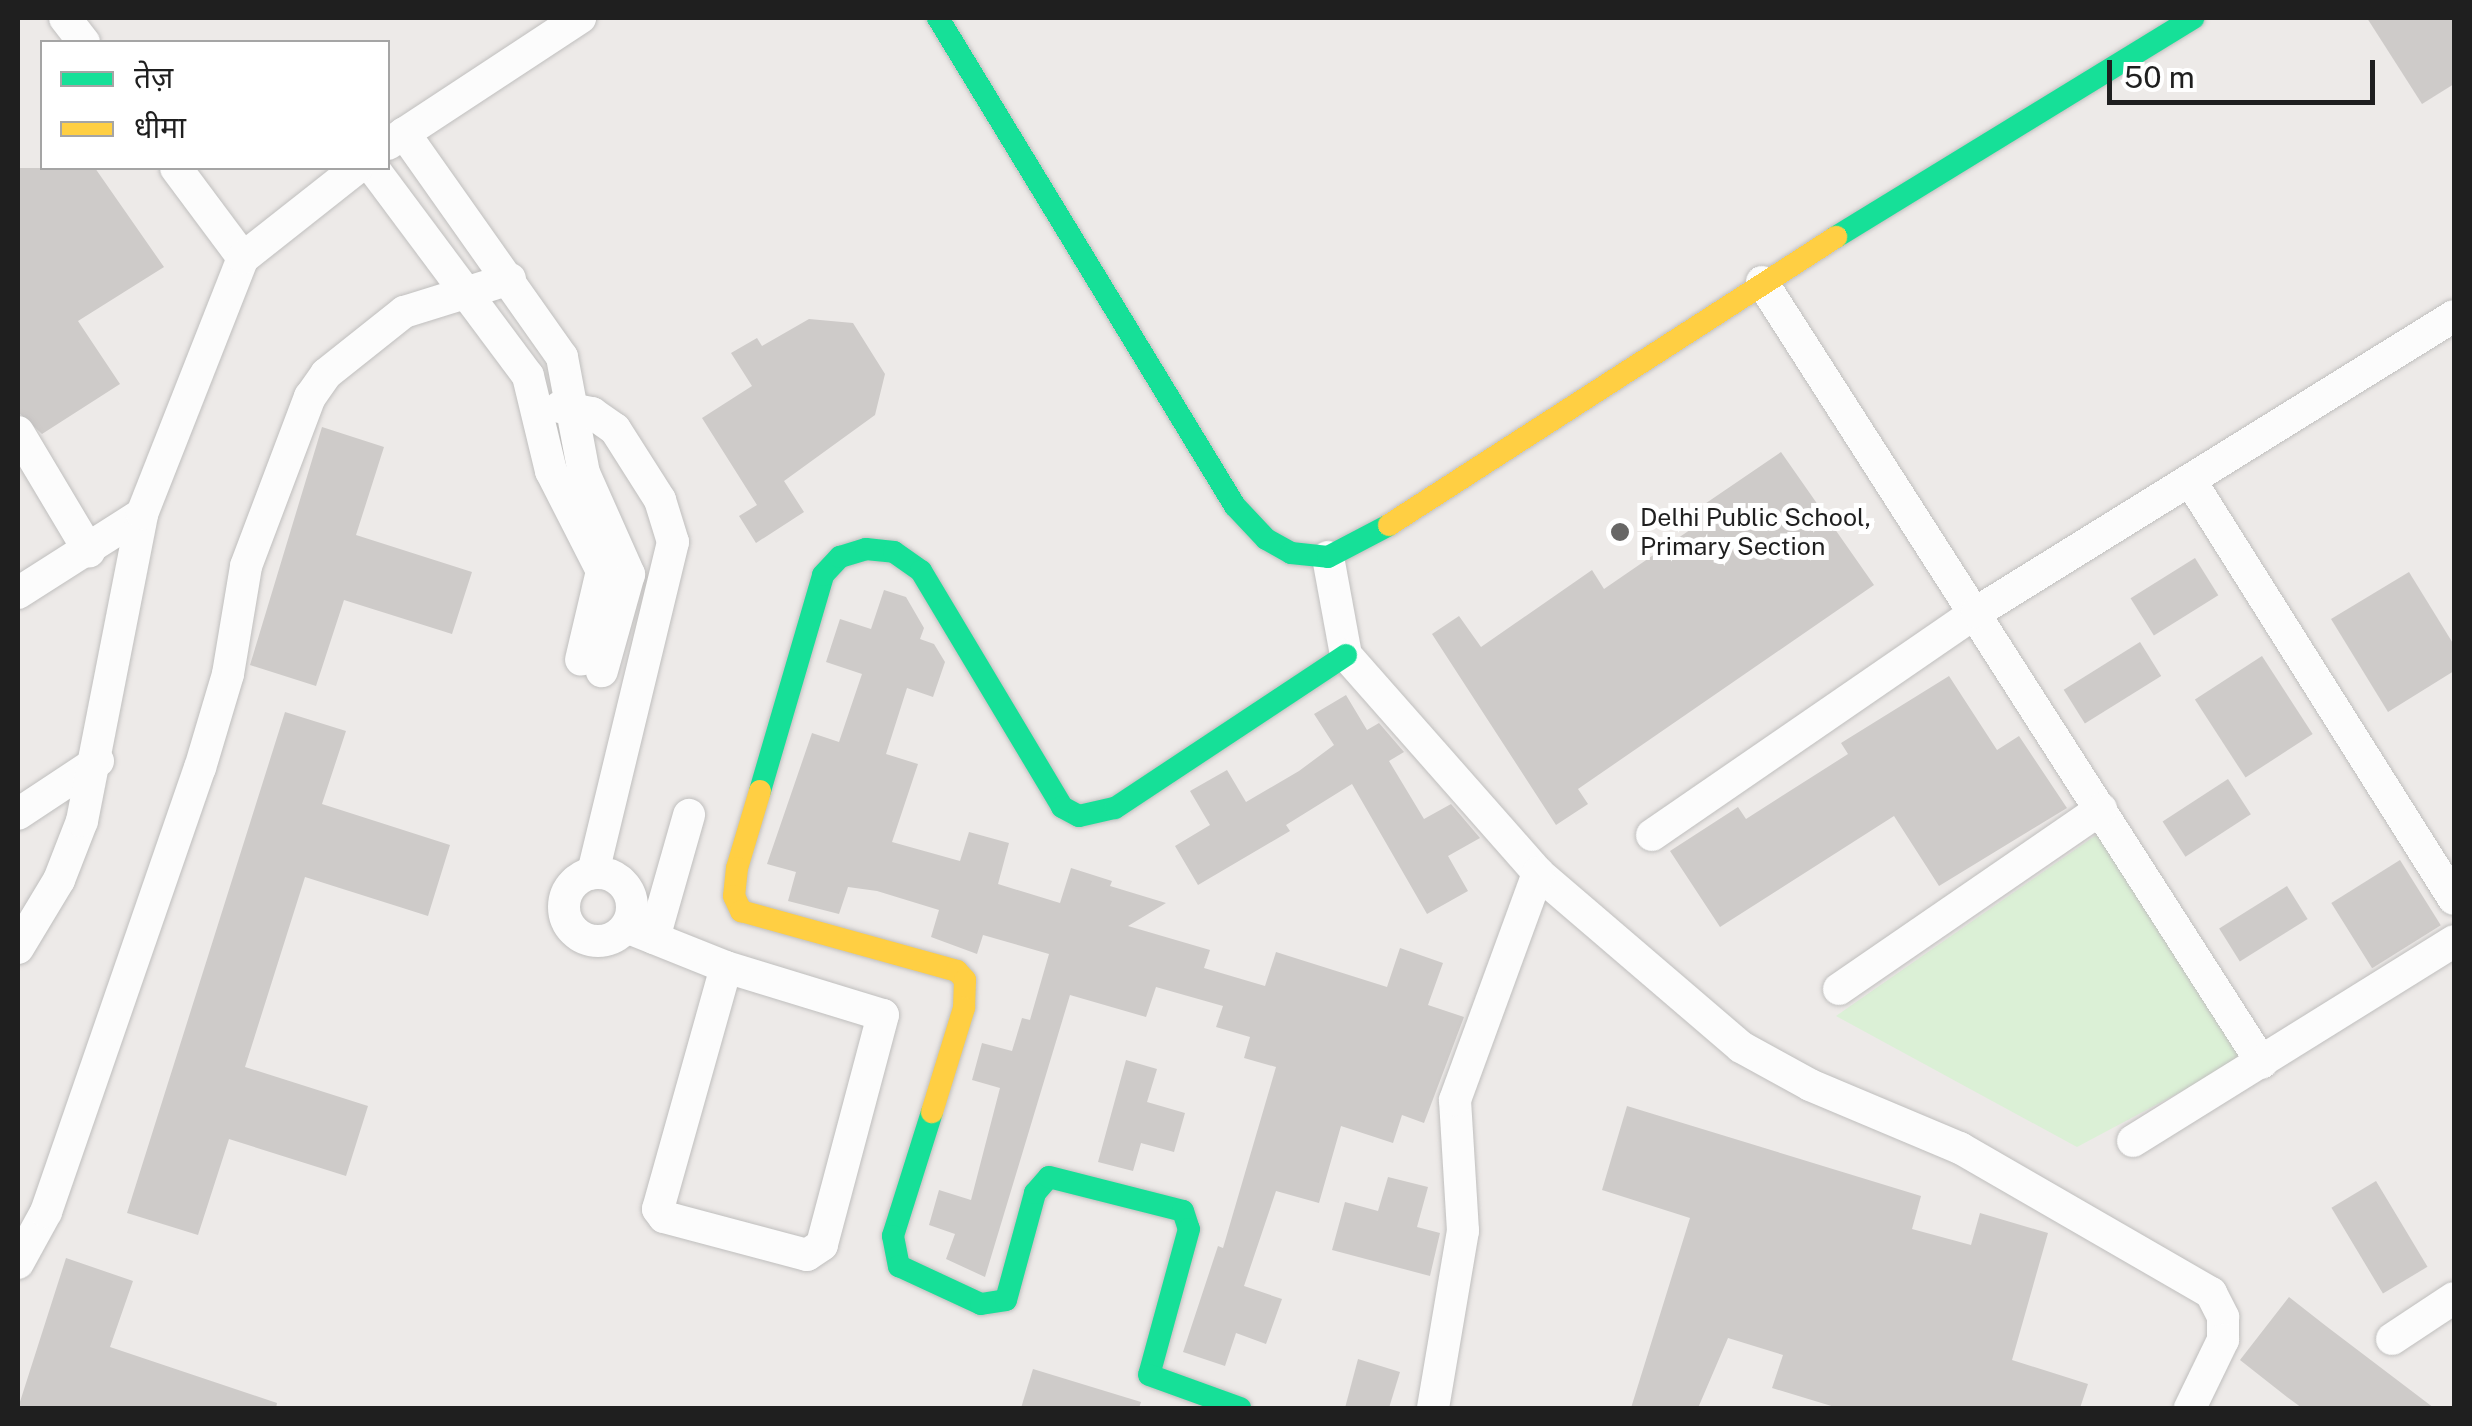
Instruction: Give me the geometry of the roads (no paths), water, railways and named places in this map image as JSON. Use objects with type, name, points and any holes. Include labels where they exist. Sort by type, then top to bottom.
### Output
[{"type":"street","points":[[65,18],[82,40]]},
{"type":"street","points":[[374,170],[520,359],[551,471],[602,570],[592,666],[629,574],[584,473],[576,408],[562,357],[510,279],[396,139],[580,18]]},
{"type":"street","points":[[938,18],[1235,506],[1266,539],[1291,553],[1328,556],[1382,530],[1762,282],[2193,18]]},
{"type":"street","points":[[177,170],[243,258]]},
{"type":"street","points":[[18,948],[59,880],[98,761],[142,514],[243,258],[353,170]]},
{"type":"street","points":[[18,1263],[46,1212],[200,768],[228,674],[246,566],[310,396],[326,374],[404,312],[510,279]]},
{"type":"street","points":[[1762,282],[2262,1062]]},
{"type":"street","points":[[1652,835],[1977,612],[2453,320]]},
{"type":"street","points":[[535,405],[576,408],[603,420],[625,442],[660,500],[673,542],[592,873],[567,892],[569,924],[596,940],[640,932],[726,967],[884,1018],[822,1245],[806,1255],[664,1217],[658,1210],[726,967]]},
{"type":"street","points":[[18,432],[89,551]]},
{"type":"street","points":[[2190,480],[2454,899]]},
{"type":"street","points":[[18,593],[142,514]]},
{"type":"street","points":[[1240,1408],[1149,1375],[1189,1229],[1184,1212],[1049,1177],[1034,1193],[1006,1300],[981,1304],[899,1266],[893,1236],[964,1008],[966,980],[957,971],[761,921],[742,911],[734,896],[737,868],[823,575],[840,558],[866,549],[894,552],[921,571],[1062,808],[1080,816],[1115,808],[1346,655]]},
{"type":"street","points":[[1328,556],[1346,655],[1538,873],[1741,1046],[1810,1085],[1960,1148],[2211,1293],[2224,1317],[2224,1340],[2190,1408]]},
{"type":"street","points":[[18,814],[98,761]]},
{"type":"street","points":[[1839,989],[2102,809]]},
{"type":"street","points":[[640,932],[689,815]]},
{"type":"street","points":[[592,873],[624,884],[640,932]]},
{"type":"street","points":[[1433,1408],[1462,1231],[1454,1100],[1538,873]]},
{"type":"street","points":[[2132,1141],[2454,941]]},
{"type":"street","points":[[2392,1340],[2454,1298]]},
{"type":"place","name":"Delhi Public School, Primary Section","points":[[1620,532]]}]
